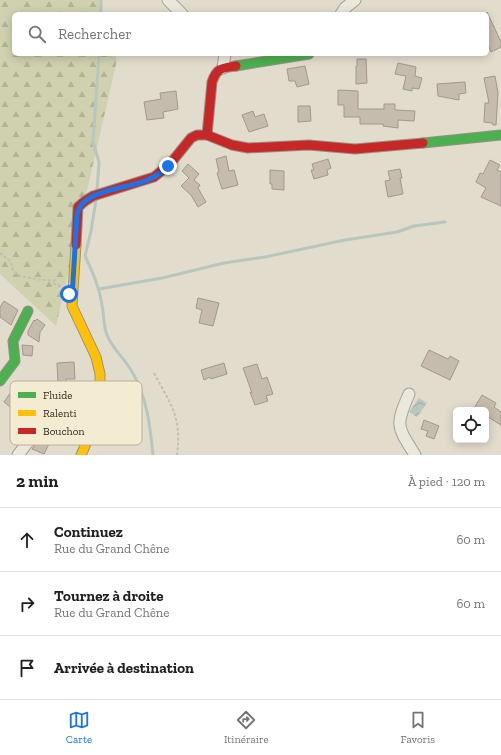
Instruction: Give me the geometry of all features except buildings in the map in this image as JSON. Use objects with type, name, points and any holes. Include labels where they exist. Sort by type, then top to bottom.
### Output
[{"type":"street","points":[[168,0],[180,12]]},
{"type":"street","points":[[342,12],[355,0]]},
{"type":"street","points":[[223,68],[225,56]]},
{"type":"street","points":[[207,135],[212,82],[216,72],[223,68],[297,56]]},
{"type":"street","points":[[100,381],[96,357],[73,311],[72,306],[78,207],[86,199],[137,184],[154,176],[168,166],[192,137],[198,135],[207,135],[232,145],[248,148],[309,145],[354,149],[501,135]]},
{"type":"street","points":[[0,381],[15,361],[13,342],[28,311]]},
{"type":"street","points":[[409,394],[401,414],[399,426],[404,438],[415,455]]},
{"type":"street","points":[[18,455],[26,445]]},
{"type":"street","points":[[81,455],[85,445]]},
{"type":"path","points":[[0,253],[11,262],[13,270],[17,275],[36,278],[42,281],[55,280],[54,283],[56,285],[63,286],[72,298]]},
{"type":"path","points":[[154,373],[175,415],[179,435],[177,455]]},
{"type":"green space","points":[[0,0],[99,0],[102,12],[12,12],[12,56],[116,56],[117,60],[56,326],[0,274]]},
{"type":"water","points":[[419,398],[427,403],[417,417],[409,412]]},
{"type":"waterway","points":[[101,0],[101,12]]},
{"type":"waterway","points":[[97,190],[99,162],[93,142],[99,56]]},
{"type":"waterway","points":[[96,200],[85,256],[99,292],[107,335],[131,370],[136,381]]},
{"type":"waterway","points":[[99,289],[162,278],[224,263],[265,257],[345,240],[397,232],[414,226],[445,222]]},
{"type":"waterway","points":[[142,393],[149,422],[153,455]]},
{"type":"traffic: fast","points":[[236,66],[297,56]]},
{"type":"traffic: fast","points":[[423,143],[501,135]]},
{"type":"traffic: fast","points":[[0,381],[15,361],[13,341],[28,311]]},
{"type":"traffic: slow","points":[[76,245],[72,306],[96,357],[100,381]]},
{"type":"traffic: slow","points":[[81,455],[85,445]]},
{"type":"traffic: jam","points":[[76,245],[78,207],[85,201],[93,196],[154,177],[170,164],[191,138],[197,135],[207,135],[212,82],[214,77],[221,69],[236,66]]},
{"type":"traffic: jam","points":[[207,135],[232,145],[248,148],[309,145],[355,149],[423,143]]},
{"type":"route","points":[[69,294],[72,298],[77,215],[79,206],[86,199],[94,195],[143,182],[161,172],[168,166]]}]
